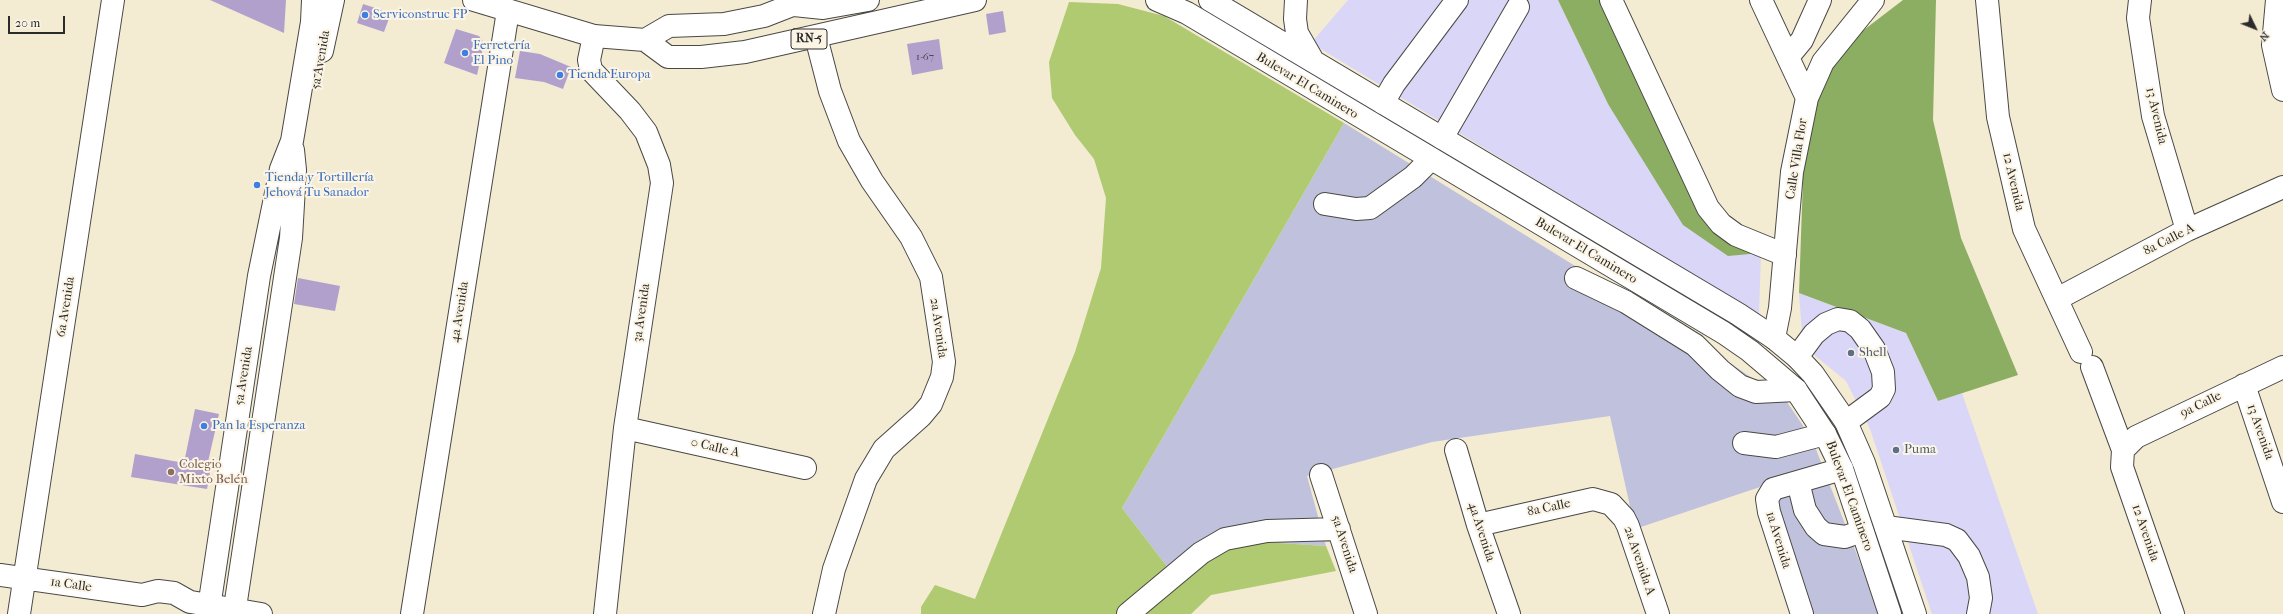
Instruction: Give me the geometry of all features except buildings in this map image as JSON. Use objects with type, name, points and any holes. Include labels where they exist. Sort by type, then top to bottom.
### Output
[{"type":"street","name":"6a Avenida","points":[[19,614],[113,0]]},
{"type":"street","name":"5a Avenida","points":[[202,607],[267,234],[304,37],[306,0]]},
{"type":"street","name":"5a Avenida","points":[[267,234],[281,169],[293,135],[312,22],[313,0]]},
{"type":"street","name":"5a Avenida","points":[[234,612],[291,238],[323,44],[333,0]]},
{"type":"street","points":[[474,0],[594,36],[645,40],[669,26],[724,24],[764,16],[799,3],[823,8],[868,0]]},
{"type":"street","name":"RN-5","points":[[645,40],[668,57],[701,57],[745,52],[975,0]]},
{"type":"street","name":"Bulevar El Caminero","points":[[1157,0],[1187,13],[1724,333],[1763,362],[1796,390],[1825,434],[1842,469],[1890,614]]},
{"type":"street","name":"Bulevar El Caminero","points":[[1210,0],[1312,59],[1774,338],[1797,357],[1813,374],[1846,422],[1864,464],[1915,614]]},
{"type":"street","points":[[1296,0],[1295,19],[1297,33],[1312,59]]},
{"type":"street","points":[[1383,103],[1394,84],[1457,0]]},
{"type":"street","points":[[1611,0],[1708,208],[1721,224],[1736,235],[1785,255]]},
{"type":"street","points":[[1761,0],[1807,98]]},
{"type":"street","points":[[1788,56],[1802,40],[1820,0]]},
{"type":"street","name":"Calle Villa Flor","points":[[1763,362],[1774,338],[1780,308],[1792,172],[1807,98],[1823,62],[1873,0]]},
{"type":"street","name":"12 Avenida","points":[[1987,0],[1998,118],[2024,229],[2086,360],[2123,450],[2122,467],[2173,614]]},
{"type":"street","name":"13 Avenida","points":[[2140,0],[2138,18],[2153,116],[2187,230]]},
{"type":"street","points":[[2277,0],[2273,45],[2283,90]]},
{"type":"street","points":[[1442,138],[1518,7]]},
{"type":"street","name":"4a Avenida","points":[[412,614],[508,11]]},
{"type":"street","name":"3a Avenida","points":[[594,36],[589,60],[591,70],[630,111],[646,132],[659,165],[662,183],[625,428],[605,614]]},
{"type":"street","name":"2a Avenida","points":[[816,37],[830,91],[849,141],[872,181],[911,237],[931,277],[944,362],[938,391],[931,404],[921,416],[884,449],[866,479],[834,569],[824,614]]},
{"type":"street","name":"5a Avenida","points":[[291,238],[295,170],[293,135]]},
{"type":"street","points":[[1325,204],[1356,209],[1370,208],[1413,176],[1431,159]]},
{"type":"street","name":"8a Calle A","points":[[2057,299],[2187,230],[2283,187]]},
{"type":"street","points":[[1576,278],[1626,302],[1695,345],[1720,370],[1740,386],[1756,392],[1796,390]]},
{"type":"street","points":[[1797,357],[1814,334],[1826,324],[1838,319],[1850,321],[1860,328],[1874,349],[1883,372],[1884,389],[1880,397],[1846,422]]},
{"type":"street","name":"9a Calle","points":[[2123,450],[2136,437],[2283,367]]},
{"type":"street","name":"13 Avenida","points":[[2244,385],[2283,502]]},
{"type":"street","name":"0 Calle A","points":[[625,428],[805,468]]},
{"type":"street","points":[[1744,443],[1776,447],[1825,434]]},
{"type":"street","name":"4a Avenida","points":[[1456,450],[1478,525],[1509,614]]},
{"type":"street","name":"1a Avenida","points":[[1802,614],[1769,512],[1767,499],[1773,489],[1842,469]]},
{"type":"street","name":"5a Avenida","points":[[1321,475],[1366,614]]},
{"type":"street","points":[[1798,482],[1805,510],[1816,527],[1824,534],[1846,537],[1862,531]]},
{"type":"street","name":"8a Calle","points":[[1478,525],[1593,499],[1607,502],[1617,510]]},
{"type":"street","name":"2a Avenida A","points":[[1617,510],[1628,526],[1658,614]]},
{"type":"street","points":[[1886,527],[1946,535],[1956,540],[1969,556],[1978,577],[1981,598],[1978,614]]},
{"type":"street","points":[[1128,614],[1201,553],[1225,539],[1267,531],[1339,529]]},
{"type":"street","name":"1a Calle","points":[[0,575],[142,595],[158,591],[174,593],[202,607],[261,614]]},
{"type":"shaded area","points":[[1348,0],[1558,0],[1608,104],[1761,253],[1759,315],[1311,43]]},
{"type":"shaded area","points":[[1344,123],[1711,350],[1787,402],[1812,439],[1880,614],[1800,614],[1760,487],[1635,529],[1610,416],[1432,442],[1307,476],[1326,546],[1246,541],[1175,577],[1122,508]]},
{"type":"shaded area","points":[[1799,293],[1906,333],[1938,401],[1962,393],[2038,614],[1932,614],[1870,429],[1846,381],[1803,346]]},
{"type":"green space","points":[[1558,0],[1612,0],[1723,220],[1761,253],[1728,256],[1683,225],[1608,104]]},
{"type":"green space","points":[[1903,0],[1936,0],[1933,120],[1961,238],[2018,375],[1938,401],[1906,333],[1799,293],[1804,150],[1817,86],[1852,39]]},
{"type":"green space","points":[[1069,2],[1118,4],[1164,16],[1344,123],[1122,508],[1175,577],[1246,541],[1326,546],[1336,571],[1211,595],[1191,614],[921,614],[921,607],[935,585],[975,599],[1075,352],[1101,268],[1106,198],[1094,159],[1075,135],[1052,98],[1049,62]]},
{"type":"place","name":"Serviconstruc FP","points":[[365,15]]},
{"type":"place","name":"Ferretería El Pino","points":[[465,53]]},
{"type":"place","name":"Tienda Europa","points":[[560,75]]},
{"type":"place","name":"Tienda y Tortillería Jehová Tu Sanador","points":[[257,185]]},
{"type":"place","name":"Shell","points":[[1851,353]]},
{"type":"place","name":"Pan la Esperanza","points":[[204,426]]},
{"type":"place","name":"Puma","points":[[1896,450]]},
{"type":"place","name":"Colegio Mixto Belén","points":[[171,472]]}]
